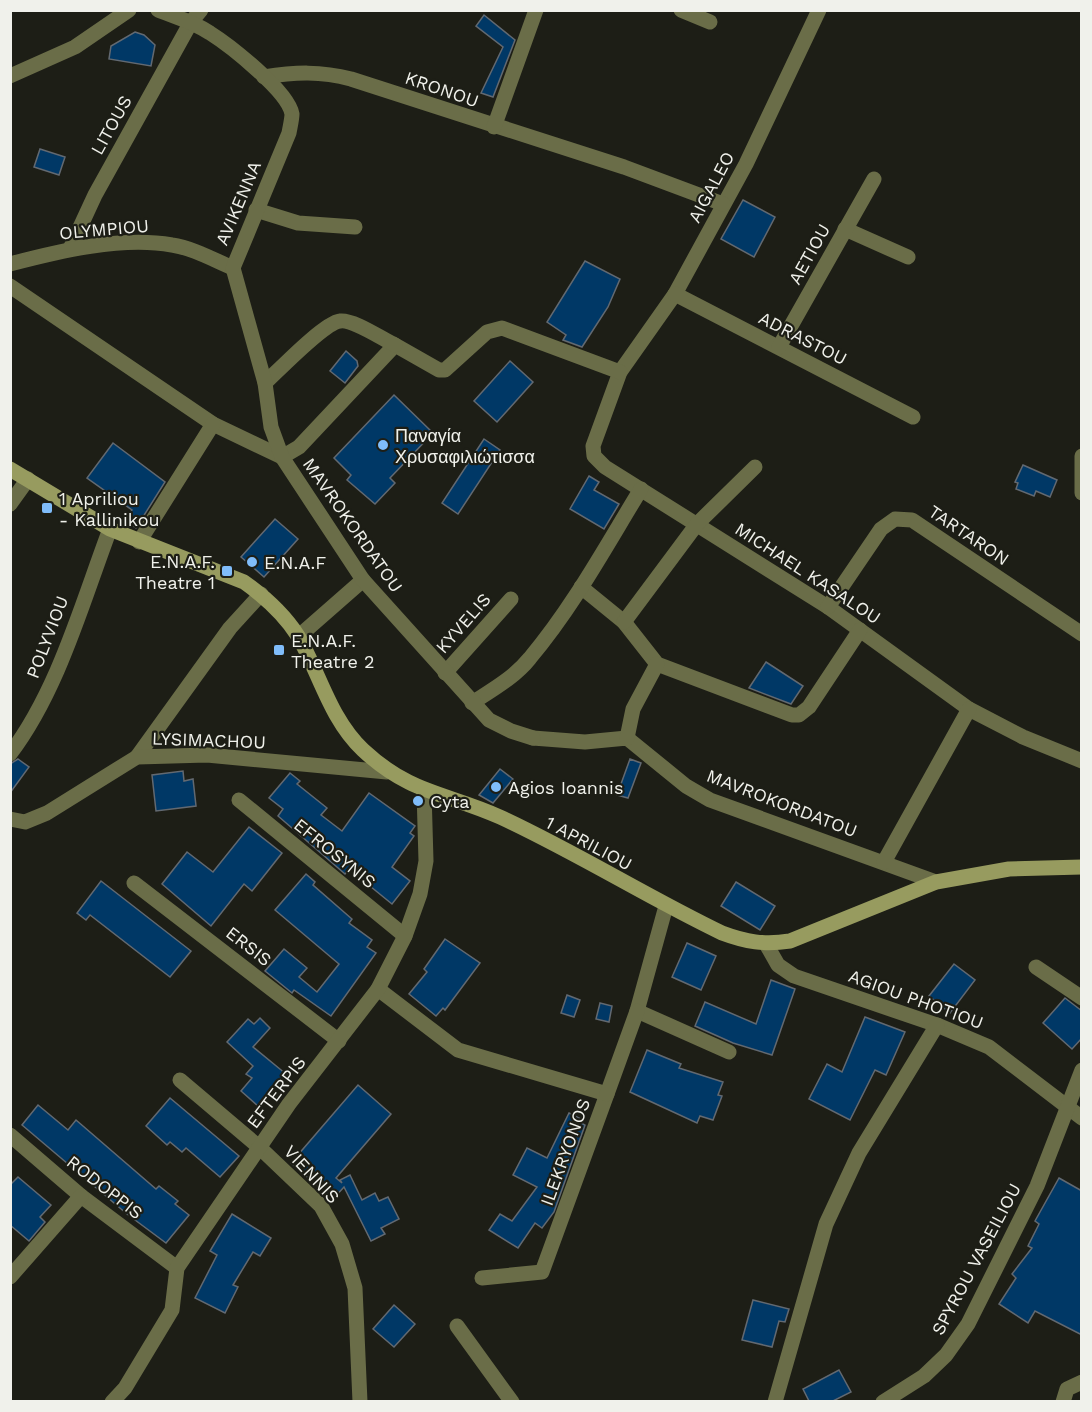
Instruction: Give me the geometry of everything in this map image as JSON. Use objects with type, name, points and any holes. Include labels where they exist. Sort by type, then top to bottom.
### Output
[{"type":"main road","name":"1 APRILIOU","points":[[10,469],[110,529],[244,582],[261,594],[281,614],[298,637],[329,702],[347,732],[387,771],[424,791],[499,817],[666,906],[747,943],[765,944],[790,941],[936,882],[1009,869],[1082,867]]},
{"type":"street","points":[[10,76],[75,47],[129,10]]},
{"type":"street","points":[[158,10],[196,16],[264,77]]},
{"type":"street","points":[[494,127],[536,10]]},
{"type":"street","points":[[681,10],[710,22]]},
{"type":"street","name":"AIGALEO","points":[[620,372],[675,294],[746,164],[819,10]]},
{"type":"street","name":"LITOUS","points":[[70,249],[95,195],[196,16]]},
{"type":"street","name":"KRONOU","points":[[264,77],[296,72],[326,72],[624,167],[723,204]]},
{"type":"street","name":"AVIKENNA","points":[[264,77],[285,100],[292,114],[289,132],[233,268],[265,383],[271,428],[282,457]]},
{"type":"street","name":"AETIOU","points":[[779,347],[874,179]]},
{"type":"street","points":[[256,210],[298,223],[355,227]]},
{"type":"street","points":[[845,229],[908,257]]},
{"type":"street","name":"OLYMPIOU","points":[[10,264],[70,249],[149,243],[173,245],[233,268]]},
{"type":"street","name":"MAVROKORDATOU","points":[[10,286],[213,424],[282,457],[363,580],[489,720],[511,731],[533,738],[585,742],[627,738],[686,786],[710,800],[936,882]]},
{"type":"street","name":"ADRASTOU","points":[[675,294],[913,417]]},
{"type":"street","points":[[265,383],[326,328],[339,321],[350,322],[439,370],[446,370],[487,332],[502,328],[620,372]]},
{"type":"street","points":[[282,457],[299,447],[394,345]]},
{"type":"street","name":"MICHAEL KASALOU","points":[[620,372],[593,446],[594,456],[605,467],[828,608],[969,709],[1023,737],[1082,761]]},
{"type":"street","points":[[139,542],[213,424]]},
{"type":"street","points":[[1082,456],[1082,493]]},
{"type":"street","points":[[624,622],[697,524],[755,467]]},
{"type":"street","points":[[10,504],[28,479]]},
{"type":"street","points":[[472,703],[510,677],[530,659],[581,587],[641,489]]},
{"type":"street","name":"TARTARON","points":[[828,608],[881,529],[895,519],[912,520],[1082,634]]},
{"type":"street","name":"POLYVIOU","points":[[10,754],[24,736],[48,689],[110,529]]},
{"type":"street","points":[[298,637],[363,580]]},
{"type":"street","points":[[581,587],[624,622],[657,664],[792,714],[799,715],[809,707],[860,630]]},
{"type":"street","points":[[137,757],[230,628],[261,594]]},
{"type":"street","name":"KYVELIS","points":[[446,673],[511,599]]},
{"type":"street","points":[[627,738],[633,710],[657,664]]},
{"type":"street","points":[[884,862],[969,709]]},
{"type":"street","name":"LYSIMACHOU","points":[[10,819],[25,822],[47,813],[137,757],[207,755],[387,771]]},
{"type":"street","name":"EFTERPIS","points":[[112,1401],[125,1388],[172,1310],[177,1268],[259,1147],[378,989],[405,936],[420,894],[426,861],[424,791]]},
{"type":"street","name":"EFROSYNIS","points":[[239,800],[405,936]]},
{"type":"street","name":"ERSIS","points":[[134,882],[339,1041]]},
{"type":"street","points":[[607,1094],[637,1011],[666,906]]},
{"type":"street","name":"AGIOU PHOTIOU","points":[[765,944],[778,965],[794,976],[936,1024],[989,1047],[1082,1118]]},
{"type":"street","points":[[1036,967],[1082,998]]},
{"type":"street","name":"ILEKRYONOS","points":[[378,989],[458,1050],[607,1094],[542,1272],[482,1278]]},
{"type":"street","points":[[637,1011],[729,1052]]},
{"type":"street","points":[[775,1401],[826,1224],[859,1153],[936,1024]]},
{"type":"street","name":"SPYROU VASEILIOU","points":[[883,1401],[924,1376],[946,1355],[968,1324],[1052,1151],[1065,1107],[1082,1070]]},
{"type":"street","name":"VIENNIS","points":[[180,1080],[259,1147],[321,1206],[342,1244],[355,1288],[360,1401]]},
{"type":"street","name":"RODOPPIS","points":[[10,1135],[81,1196],[177,1268]]},
{"type":"street","points":[[10,1277],[81,1196]]},
{"type":"street","points":[[457,1326],[512,1401]]},
{"type":"street","points":[[1063,1401],[1067,1389],[1082,1382]]},
{"type":"building","points":[[484,15],[515,40],[493,97],[481,93],[503,47],[476,26]]},
{"type":"building","points":[[135,32],[144,35],[155,45],[151,66],[109,59],[111,46]]},
{"type":"building","points":[[40,149],[65,157],[59,175],[34,167]]},
{"type":"building","points":[[743,200],[775,217],[754,257],[721,239]]},
{"type":"building","points":[[585,261],[620,279],[608,307],[582,347],[563,340],[566,335],[547,322]]},
{"type":"building","points":[[346,351],[357,361],[358,366],[345,383],[330,371]]},
{"type":"building","points":[[510,361],[533,382],[497,422],[474,401]]},
{"type":"building","name":"Παναγία Χρυσαφιλιώτισσα","points":[[394,395],[433,433],[390,478],[395,483],[375,504],[347,480],[351,475],[334,458]]},
{"type":"building","points":[[484,439],[500,450],[458,514],[442,503]]},
{"type":"building","points":[[113,443],[165,482],[136,528],[125,520],[132,510],[87,478]]},
{"type":"building","points":[[1023,465],[1057,480],[1050,497],[1036,491],[1034,496],[1016,489],[1018,483],[1015,482]]},
{"type":"building","points":[[589,476],[599,482],[594,490],[619,504],[604,529],[570,509]]},
{"type":"building","points":[[275,519],[298,539],[264,577],[241,557]]},
{"type":"building","points":[[766,662],[803,686],[791,704],[749,688]]},
{"type":"building","points":[[18,759],[29,767],[10,793],[10,764]]},
{"type":"building","points":[[630,759],[641,763],[628,798],[617,795]]},
{"type":"building","name":"Agios Ioannis","points":[[500,769],[513,779],[493,803],[479,795]]},
{"type":"building","points":[[183,771],[184,781],[193,779],[196,806],[156,811],[152,775]]},
{"type":"building","points":[[290,773],[300,781],[297,784],[327,808],[321,815],[342,831],[369,793],[415,826],[410,833],[414,836],[392,867],[410,881],[392,904],[349,869],[345,874],[278,816],[283,809],[269,798]]},
{"type":"building","points":[[249,827],[282,853],[252,891],[244,884],[211,926],[162,884],[187,852],[213,872]]},
{"type":"building","points":[[306,874],[315,882],[313,885],[352,919],[349,923],[372,940],[367,947],[376,953],[331,1016],[294,990],[292,993],[265,971],[284,949],[307,968],[299,977],[317,992],[339,964],[275,910]]},
{"type":"building","points":[[101,881],[191,951],[170,977],[90,915],[86,920],[77,913]]},
{"type":"building","points":[[736,882],[775,906],[760,930],[721,906]]},
{"type":"building","points":[[445,939],[480,963],[445,1010],[443,1008],[436,1016],[409,994],[427,972],[424,969]]},
{"type":"building","points":[[687,943],[716,956],[701,990],[672,977]]},
{"type":"building","points":[[954,964],[975,980],[950,1013],[929,996]]},
{"type":"building","points":[[771,980],[795,989],[772,1055],[733,1043],[695,1026],[705,1002],[756,1024]]},
{"type":"building","points":[[567,995],[580,1000],[574,1017],[561,1013]]},
{"type":"building","points":[[1065,998],[1082,1011],[1082,1038],[1072,1049],[1043,1023]]},
{"type":"building","points":[[600,1003],[612,1006],[609,1022],[596,1019]]},
{"type":"building","points":[[865,1017],[905,1032],[886,1075],[875,1070],[850,1120],[809,1099],[827,1064],[842,1072]]},
{"type":"building","points":[[260,1018],[270,1028],[253,1047],[286,1074],[259,1107],[241,1091],[252,1078],[246,1074],[253,1066],[227,1042],[248,1019],[254,1024]]},
{"type":"building","points":[[647,1050],[681,1064],[679,1068],[723,1082],[718,1095],[722,1096],[713,1120],[700,1116],[697,1123],[630,1092]]},
{"type":"building","points":[[358,1085],[391,1114],[336,1178],[342,1183],[340,1180],[350,1175],[362,1200],[375,1193],[379,1201],[388,1197],[399,1219],[381,1228],[385,1234],[371,1241],[344,1187],[333,1199],[291,1163]]},
{"type":"building","points":[[170,1098],[239,1156],[220,1177],[186,1148],[182,1152],[170,1142],[167,1145],[146,1126]]},
{"type":"building","points":[[38,1105],[68,1130],[76,1120],[156,1189],[159,1186],[178,1201],[175,1204],[189,1215],[166,1243],[127,1214],[22,1125]]},
{"type":"building","points":[[569,1113],[581,1119],[579,1122],[585,1125],[554,1212],[542,1228],[535,1223],[518,1248],[489,1230],[500,1214],[512,1221],[537,1187],[513,1175],[527,1148],[547,1158]]},
{"type":"building","points":[[18,1177],[51,1205],[40,1217],[45,1222],[29,1241],[10,1225],[10,1185]]},
{"type":"building","points":[[1059,1178],[1082,1191],[1082,1335],[1035,1311],[1028,1323],[999,1304],[1016,1278],[1012,1274],[1032,1248],[1028,1246],[1039,1224],[1035,1221]]},
{"type":"building","points":[[232,1214],[271,1238],[260,1256],[253,1252],[233,1285],[238,1287],[225,1313],[195,1298],[217,1255],[210,1251]]},
{"type":"building","points":[[753,1300],[789,1309],[785,1322],[779,1321],[772,1347],[742,1340]]},
{"type":"building","points":[[394,1305],[415,1324],[394,1347],[373,1329]]},
{"type":"building","points":[[839,1370],[851,1392],[833,1401],[809,1401],[803,1389]]},
{"type":"place","name":"Παναγία Χρυσαφιλιώτισσα","points":[[383,445]]},
{"type":"place","name":"1 Apriliou - Kallinikou","points":[[47,508]]},
{"type":"place","name":"E.N.A.F","points":[[252,562]]},
{"type":"place","name":"E.N.A.F. Theatre 1","points":[[227,571]]},
{"type":"place","name":"E.N.A.F. Theatre 2","points":[[279,650]]},
{"type":"place","name":"Agios Ioannis","points":[[496,787]]},
{"type":"place","name":"Cyta","points":[[418,801]]}]
